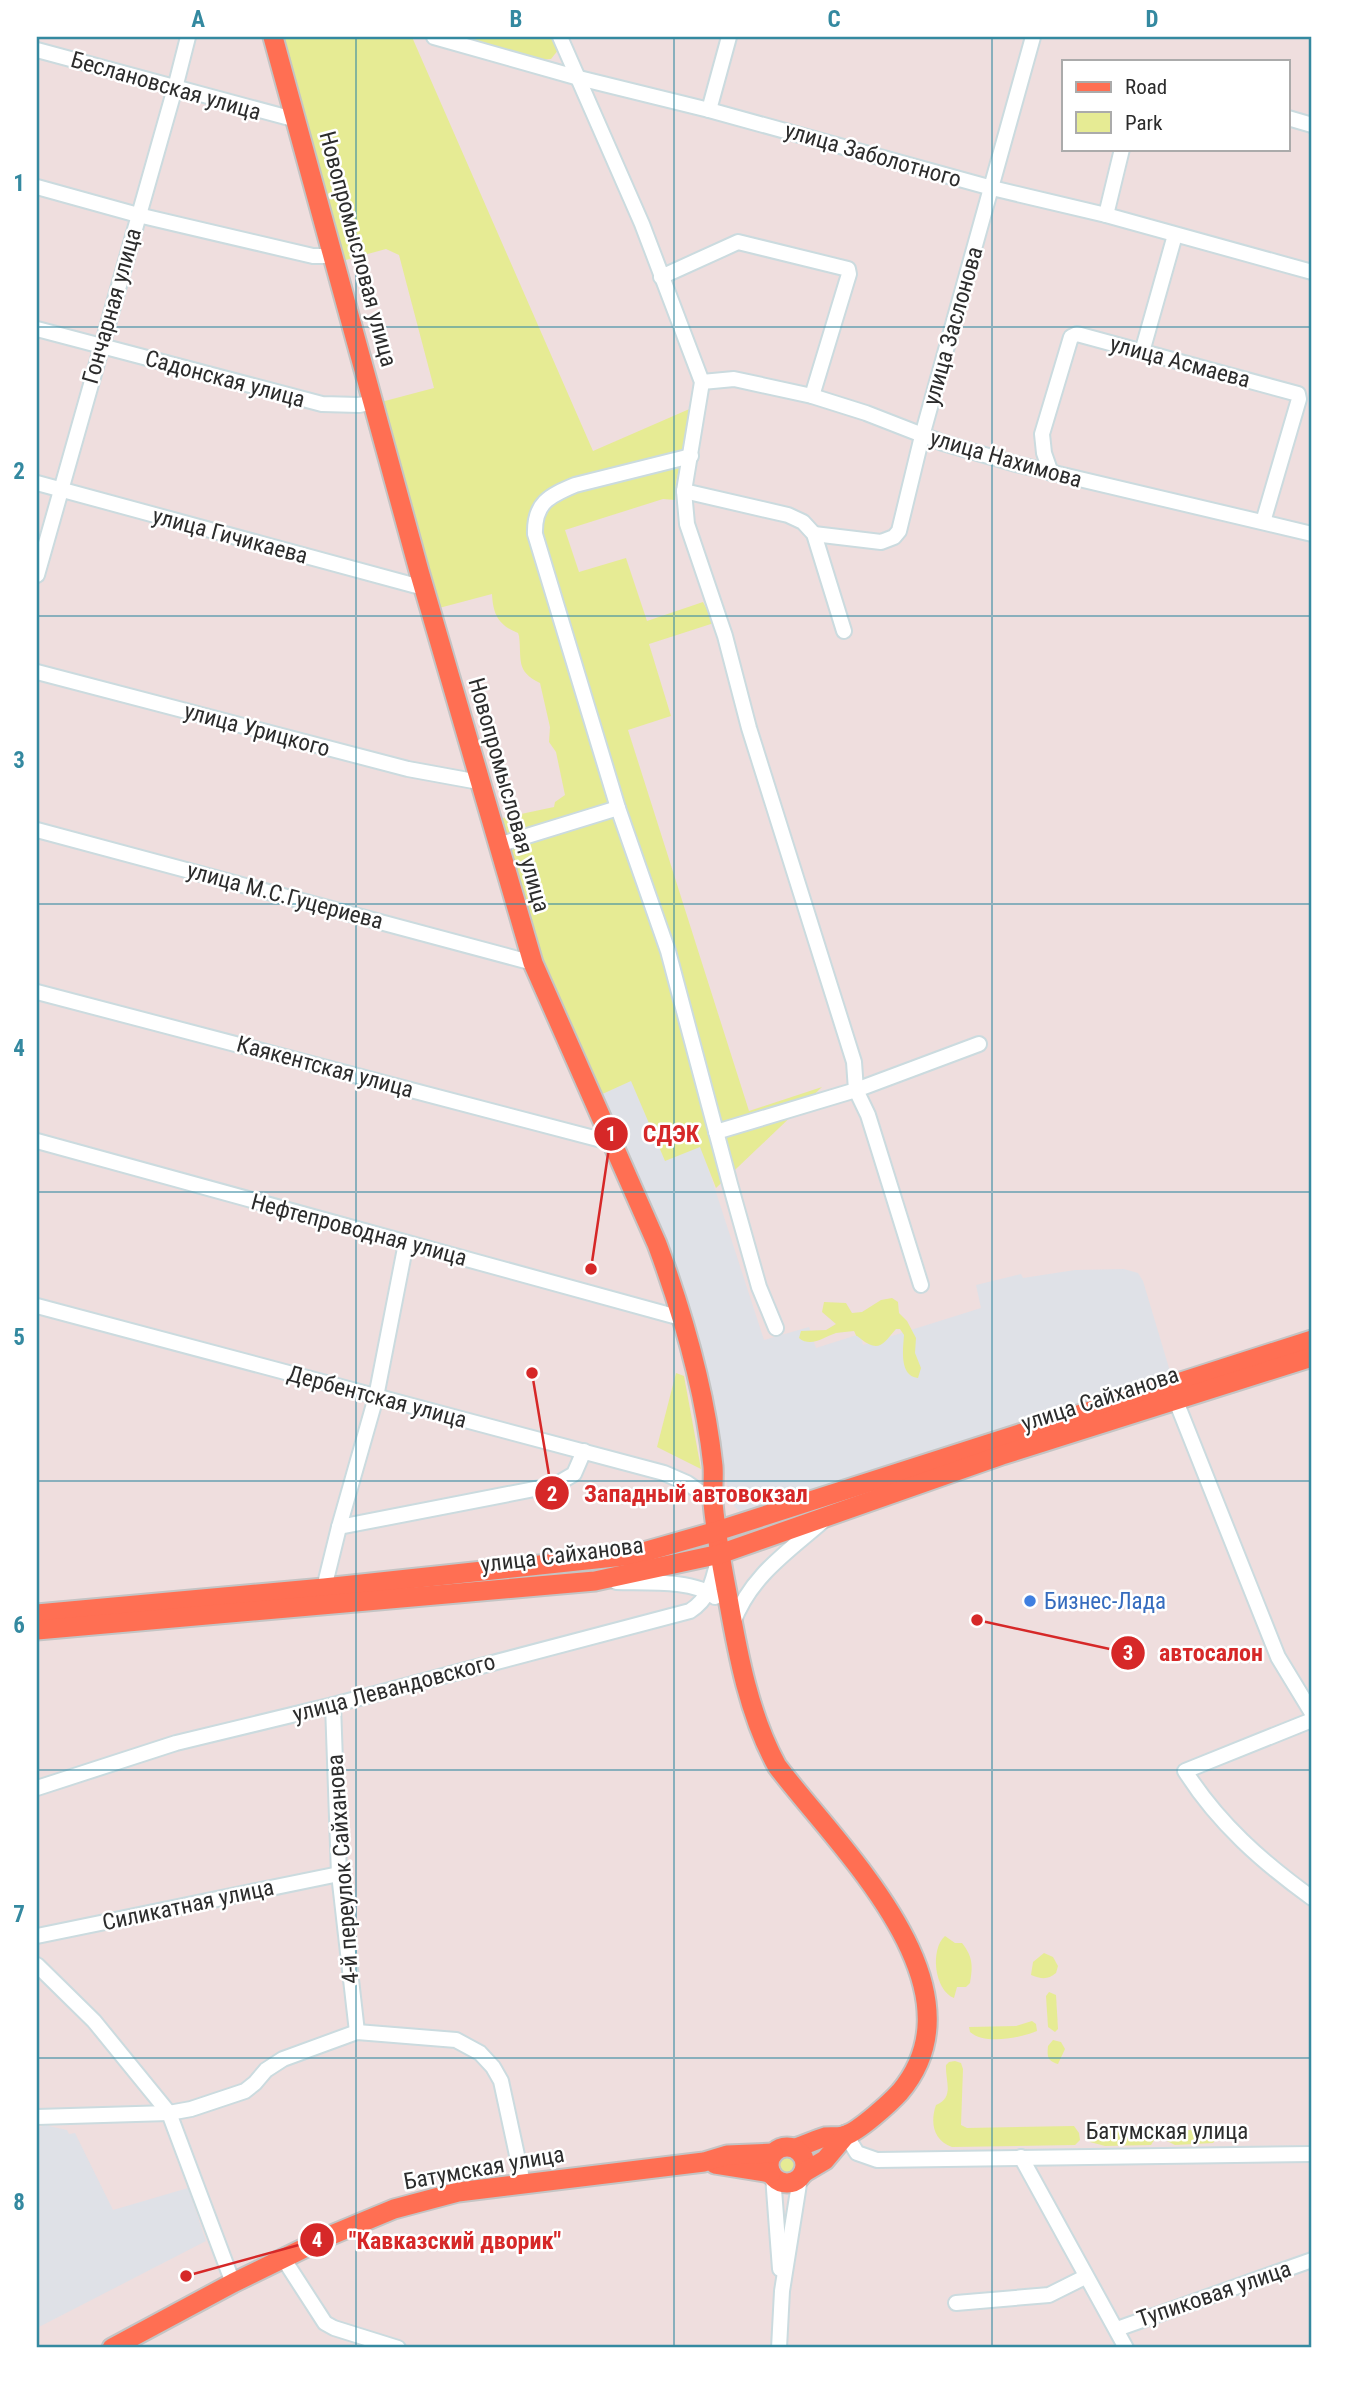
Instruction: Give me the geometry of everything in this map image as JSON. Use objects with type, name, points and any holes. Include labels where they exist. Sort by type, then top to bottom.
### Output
[{"type":"main road","name":"Новопромысловая улица","points":[[273,37],[424,588],[533,963],[657,1244],[681,1318],[707,1426],[713,1469],[713,1500],[732,1624],[745,1682],[766,1746],[798,1794],[887,1904],[910,1948],[924,1990],[926,2031],[916,2068],[896,2096],[846,2135]]},
{"type":"main road","points":[[1173,1393],[1312,1340]]},
{"type":"main road","name":"улица Сайханова","points":[[37,1630],[325,1596],[633,1555],[1173,1393],[1312,1357]]},
{"type":"main road","name":"улица Сайханова","points":[[37,1614],[595,1581],[720,1555],[1173,1393]]},
{"type":"main road","points":[[704,2162],[727,2155],[773,2153],[783,2147],[795,2148],[824,2138],[846,2135]]},
{"type":"main road","points":[[704,2162],[772,2174],[786,2183],[825,2160],[846,2135]]},
{"type":"main road","points":[[795,2148],[805,2161],[802,2175]]},
{"type":"main road","points":[[772,2174],[769,2162],[773,2153]]},
{"type":"main road","name":"Батумская улица","points":[[114,2348],[283,2258],[394,2209],[458,2192],[704,2162]]},
{"type":"street","name":"Гончарная улица","points":[[37,575],[176,88],[188,37]]},
{"type":"street","name":"улица Заболотного","points":[[434,37],[579,78],[709,110],[992,188],[1106,215],[1312,272]]},
{"type":"street","points":[[560,37],[642,225],[702,382],[684,491],[687,524],[725,636],[749,728],[808,920],[845,1027],[854,1062],[856,1090],[868,1115],[921,1285]]},
{"type":"street","points":[[709,110],[729,37]]},
{"type":"street","name":"улица Заслонова","points":[[814,534],[881,542],[894,537],[902,520],[922,436],[1033,37]]},
{"type":"street","name":"Беслановская улица","points":[[37,50],[296,120]]},
{"type":"street","points":[[1290,119],[1312,125]]},
{"type":"street","points":[[1106,215],[1122,150]]},
{"type":"street","points":[[37,187],[138,215],[313,256],[334,256]]},
{"type":"street","points":[[1142,352],[1175,235]]},
{"type":"street","points":[[661,277],[738,242],[848,269],[849,274],[812,396]]},
{"type":"street","name":"Садонская улица","points":[[37,329],[322,404],[359,405],[375,402]]},
{"type":"street","name":"улица Асмаева","points":[[1051,473],[1044,453],[1042,434],[1072,335],[1077,334],[1298,394],[1299,399],[1263,522]]},
{"type":"street","name":"улица Нахимова","points":[[702,382],[734,379],[812,396],[866,413],[922,436],[1051,473],[1312,534]]},
{"type":"street","points":[[691,456],[575,485],[542,503],[534,523],[536,542],[552,586],[618,808],[668,951],[760,1287],[776,1328]]},
{"type":"street","name":"улица Гичикаева","points":[[37,484],[424,588]]},
{"type":"street","points":[[684,491],[788,515],[803,522],[814,534],[844,631]]},
{"type":"street","name":"улица Урицкого","points":[[37,672],[408,769],[479,782]]},
{"type":"street","points":[[498,845],[618,808]]},
{"type":"street","name":"улица М.С.Гуцериева","points":[[37,830],[533,963]]},
{"type":"street","name":"Каякентская улица","points":[[37,992],[613,1143]]},
{"type":"street","points":[[716,1132],[856,1090],[979,1044]]},
{"type":"street","name":"Нефтепроводная улица","points":[[37,1141],[681,1318]]},
{"type":"street","points":[[325,1596],[339,1527],[376,1397],[406,1243]]},
{"type":"street","name":"Дербентская улица","points":[[37,1306],[664,1473],[687,1483],[713,1500]]},
{"type":"street","points":[[1173,1393],[1278,1657],[1312,1713]]},
{"type":"street","points":[[339,1527],[555,1485],[574,1474],[584,1451]]},
{"type":"street","points":[[732,1624],[740,1603],[751,1586],[829,1516]]},
{"type":"street","points":[[709,1592],[720,1555]]},
{"type":"street","points":[[595,1581],[690,1585],[709,1592],[720,1600],[732,1624]]},
{"type":"street","name":"улица Левандовского","points":[[37,1788],[144,1752],[690,1611],[700,1605],[709,1592]]},
{"type":"street","name":"4-й переулок Сайханова","points":[[333,1705],[339,1874],[357,2032]]},
{"type":"street","points":[[1312,1720],[1185,1771],[1203,1800],[1242,1842],[1272,1869],[1312,1898]]},
{"type":"street","name":"Силикатная улица","points":[[37,1936],[339,1874]]},
{"type":"street","points":[[37,1965],[94,2021],[169,2113],[233,2283]]},
{"type":"street","points":[[37,2117],[169,2113],[191,2109],[245,2091],[256,2083],[266,2070],[283,2059],[357,2032],[456,2040],[480,2053],[501,2081],[523,2183]]},
{"type":"street","name":"Батумская улица","points":[[846,2135],[857,2153],[877,2160],[1312,2154]]},
{"type":"street","points":[[1021,2157],[1126,2348]]},
{"type":"street","points":[[772,2174],[782,2291]]},
{"type":"street","points":[[779,2348],[782,2291],[802,2175]]},
{"type":"street","points":[[283,2258],[325,2323],[398,2348]]},
{"type":"street","name":"Тупиковая улица","points":[[1116,2329],[1312,2260]]},
{"type":"street","points":[[956,2303],[1049,2295],[1085,2277]]},
{"type":"shaded area","points":[[631,1080],[701,1146],[764,1340],[809,1327],[816,1348],[860,1334],[863,1345],[981,1308],[976,1285],[1021,1274],[1023,1278],[1075,1270],[1124,1269],[1138,1273],[1143,1281],[1172,1378],[744,1514],[740,1512],[734,1506],[729,1493],[698,1331],[660,1236],[598,1096]]},
{"type":"shaded area","points":[[44,2125],[67,2130],[69,2134],[75,2133],[113,2210],[188,2188],[206,2241],[37,2328],[37,2129]]},
{"type":"green space","points":[[280,37],[412,37],[593,451],[694,407],[676,482],[675,500],[663,499],[565,530],[579,572],[626,558],[647,621],[703,602],[714,623],[649,644],[671,716],[628,730],[749,1111],[822,1087],[716,1188],[700,1147],[665,1161],[631,1081],[598,1096],[539,958],[498,819],[554,807],[555,802],[565,795],[556,752],[549,742],[550,727],[540,683],[523,669],[518,633],[498,618],[492,594],[439,608],[381,402],[434,388],[399,255],[386,249],[342,261]]},
{"type":"green space","points":[[453,37],[556,37],[559,49],[551,59],[537,60]]},
{"type":"green space","points":[[892,1298],[898,1302],[899,1313],[907,1321],[916,1338],[915,1353],[921,1368],[918,1378],[912,1376],[905,1367],[904,1335],[900,1329],[896,1329],[877,1346],[856,1336],[854,1331],[836,1333],[813,1342],[799,1338],[801,1331],[826,1330],[836,1324],[822,1312],[824,1302],[846,1303],[852,1313],[862,1312],[881,1300]]},
{"type":"green space","points":[[676,1373],[684,1376],[701,1469],[657,1447]]},
{"type":"green space","points":[[945,1936],[955,1943],[962,1943],[971,1962],[970,1983],[966,1987],[957,1987],[954,1998],[942,1987],[936,1969],[937,1950]]},
{"type":"green space","points":[[1044,1953],[1053,1957],[1058,1966],[1056,1973],[1044,1978],[1031,1975],[1033,1962]]},
{"type":"green space","points":[[1049,1992],[1056,1995],[1058,2029],[1055,2032],[1048,2027],[1046,1996]]},
{"type":"green space","points":[[1032,2021],[1036,2024],[1037,2031],[1003,2039],[976,2036],[970,2032],[969,2027],[1016,2026]]},
{"type":"green space","points":[[1053,2040],[1061,2042],[1065,2049],[1058,2064],[1050,2060],[1048,2055],[1048,2046]]},
{"type":"green space","points":[[955,2061],[961,2063],[963,2069],[961,2125],[967,2128],[1074,2126],[1080,2140],[1075,2145],[952,2147],[946,2144],[937,2135],[933,2118],[936,2105],[942,2102],[947,2093],[946,2065]]},
{"type":"green space","points":[[1143,2126],[1151,2130],[1156,2137],[1151,2145],[1105,2146],[1090,2142],[1087,2135],[1090,2130]]},
{"type":"green space","points":[[1214,2129],[1218,2132],[1218,2137],[1213,2143],[1175,2145],[1167,2141],[1166,2136],[1168,2131]]},
{"type":"green space","points":[[788,2152],[799,2159],[800,2164],[793,2175],[788,2176],[777,2169],[776,2164],[783,2153]]},
{"type":"place","name":"СДЭК","points":[[591,1269]]},
{"type":"place","name":"Западный автовокзал","points":[[532,1373]]},
{"type":"place","name":"Бизнес-Лада","points":[[1030,1601]]},
{"type":"place","name":"автосалон","points":[[977,1620]]},
{"type":"place","name":"\"Кавказский дворик\"","points":[[186,2276]]}]
